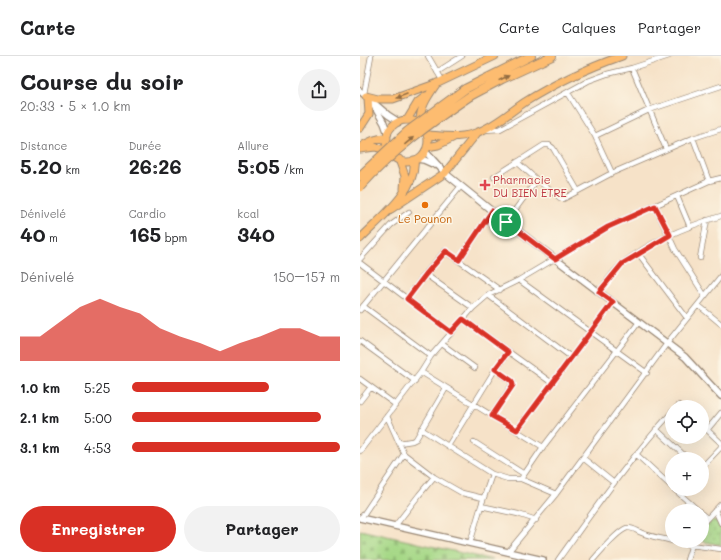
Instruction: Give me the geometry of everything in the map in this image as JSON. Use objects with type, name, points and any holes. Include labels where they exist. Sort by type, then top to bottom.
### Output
[{"type":"highway","points":[[360,176],[408,131],[468,92],[531,56]]},
{"type":"highway","points":[[360,187],[394,153],[468,92],[502,79],[552,56]]},
{"type":"main road","points":[[360,128],[369,114],[366,96],[378,99],[393,99],[440,81],[495,56]]},
{"type":"main road","points":[[360,239],[391,209],[444,171],[480,132],[554,85],[588,69],[622,56]]},
{"type":"main road","points":[[407,120],[418,102],[428,95],[440,81]]},
{"type":"main road","points":[[420,124],[421,110],[428,95]]},
{"type":"main road","points":[[389,151],[387,136],[392,127],[399,122],[407,120],[420,124],[427,134],[426,149]]},
{"type":"main road","points":[[391,209],[403,193],[412,176],[415,160],[426,149],[454,137],[480,132]]},
{"type":"main road","points":[[427,134],[454,137]]},
{"type":"main road","points":[[360,149],[372,141],[387,136]]},
{"type":"main road","points":[[360,149],[375,148],[389,151],[399,160],[405,176],[403,193]]},
{"type":"main road","points":[[399,160],[415,160]]},
{"type":"street","points":[[371,56],[366,96],[384,123],[387,136]]},
{"type":"street","points":[[428,56],[440,81]]},
{"type":"street","points":[[437,72],[462,56]]},
{"type":"street","points":[[480,132],[500,129],[588,81],[669,56]]},
{"type":"street","points":[[632,68],[666,149]]},
{"type":"street","points":[[595,136],[649,110],[721,86]]},
{"type":"street","points":[[568,93],[595,136],[612,173]]},
{"type":"street","points":[[366,96],[388,115],[399,122]]},
{"type":"street","points":[[517,162],[560,198],[566,198],[612,173],[693,138],[721,129]]},
{"type":"street","points":[[693,138],[709,181]]},
{"type":"street","points":[[494,177],[544,145],[549,145],[553,148],[578,191]]},
{"type":"street","points":[[426,149],[444,171],[460,186],[686,357],[721,396]]},
{"type":"street","points":[[415,160],[432,164],[444,171]]},
{"type":"street","points":[[360,451],[363,444],[415,381],[431,356],[473,308],[488,295],[519,280],[608,227],[709,181],[721,178]]},
{"type":"street","points":[[506,222],[537,180]]},
{"type":"street","points":[[431,356],[362,308],[460,186]]},
{"type":"street","points":[[677,196],[690,227]]},
{"type":"street","points":[[655,206],[670,235],[675,249],[706,296]]},
{"type":"street","points":[[459,260],[492,211]]},
{"type":"street","points":[[360,259],[391,225],[409,212]]},
{"type":"street","points":[[599,292],[618,268],[638,253],[670,235],[721,216]]},
{"type":"street","points":[[700,258],[707,220]]},
{"type":"street","points":[[407,299],[446,251],[500,290]]},
{"type":"street","points":[[638,253],[688,318]]},
{"type":"street","points":[[360,263],[451,332]]},
{"type":"street","points":[[426,274],[473,308]]},
{"type":"street","points":[[508,552],[536,520],[668,342],[721,276]]},
{"type":"street","points":[[519,280],[647,372]]},
{"type":"street","points":[[488,295],[571,357]]},
{"type":"street","points":[[517,430],[613,302]]},
{"type":"street","points":[[698,305],[721,324]]},
{"type":"street","points":[[463,319],[552,383]]},
{"type":"street","points":[[521,479],[639,322]]},
{"type":"street","points":[[360,341],[415,381]]},
{"type":"street","points":[[442,344],[475,368]]},
{"type":"street","points":[[448,446],[495,369],[508,352]]},
{"type":"street","points":[[492,416],[513,383],[495,369]]},
{"type":"street","points":[[421,372],[544,447]]},
{"type":"street","points":[[360,379],[396,405]]},
{"type":"street","points":[[360,401],[371,387]]},
{"type":"street","points":[[399,443],[416,439],[421,428],[446,388]]},
{"type":"street","points":[[709,428],[721,413]]},
{"type":"street","points":[[387,416],[404,454],[434,477],[462,492],[484,498]]},
{"type":"street","points":[[558,560],[636,454],[665,419]]},
{"type":"street","points":[[421,428],[492,474],[508,479],[521,479],[556,494]]},
{"type":"street","points":[[656,429],[681,452]]},
{"type":"street","points":[[709,432],[721,442]]},
{"type":"street","points":[[474,442],[524,474]]},
{"type":"street","points":[[709,460],[721,447]]},
{"type":"street","points":[[404,454],[360,518],[543,560]]},
{"type":"street","points":[[636,454],[665,479]]},
{"type":"street","points":[[583,458],[614,483]]},
{"type":"street","points":[[470,543],[492,474]]},
{"type":"street","points":[[395,526],[418,495],[434,477]]},
{"type":"street","points":[[683,496],[692,504]]},
{"type":"street","points":[[709,516],[721,504]]},
{"type":"street","points":[[481,506],[518,514],[536,520]]},
{"type":"street","points":[[715,510],[721,523]]},
{"type":"street","points":[[593,560],[627,528],[631,528],[646,535],[665,539]]},
{"type":"street","points":[[709,546],[721,548]]},
{"type":"street","points":[[688,560],[691,548]]},
{"type":"green space","points":[[712,520],[717,521],[721,530],[721,545],[709,543],[709,524]]},
{"type":"green space","points":[[360,530],[493,560],[360,560]]},
{"type":"place","name":"Pharmacie DU BIEN ETRE","points":[[485,185]]},
{"type":"place","name":"Le Pounon","points":[[425,205]]},
{"type":"route","points":[[655,206],[670,235],[622,264],[608,279],[599,292],[613,302],[517,430],[492,416],[513,385],[512,381],[495,369],[508,352],[463,319],[451,332],[407,299],[443,252],[448,252],[459,260],[492,211],[506,222],[555,259],[608,227],[655,206]]}]
